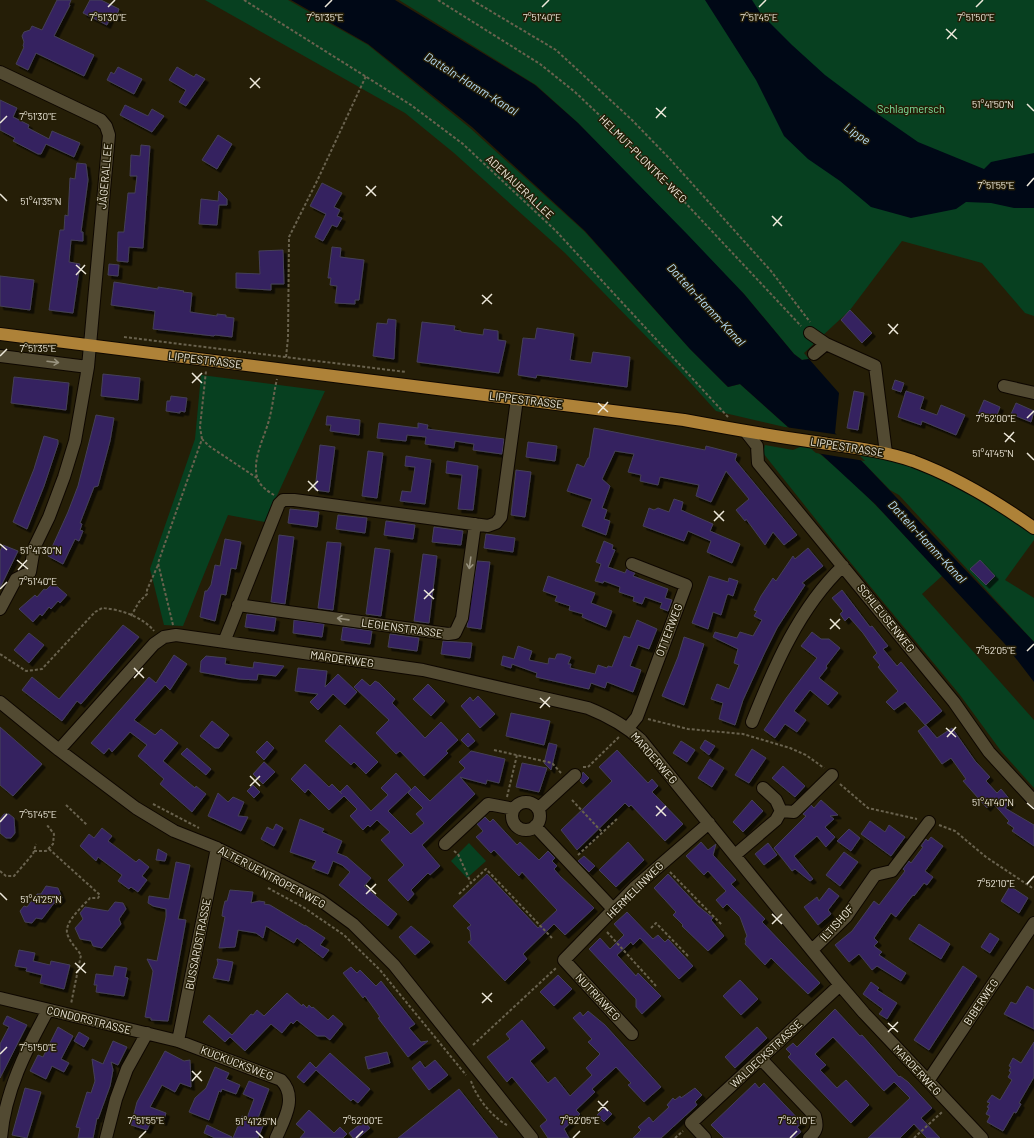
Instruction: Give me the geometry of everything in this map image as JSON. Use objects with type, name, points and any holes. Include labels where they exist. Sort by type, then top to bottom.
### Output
[{"type":"main road","name":"LIPPESTRASSE","points":[[0,334],[684,420],[746,432],[886,453],[928,467],[962,483],[985,495],[1034,528]]},
{"type":"street","name":"JÄGERALLEE","points":[[0,72],[101,120],[106,126],[109,135],[91,346],[73,448],[50,517],[34,548],[30,572],[16,579],[0,609]]},
{"type":"street","points":[[812,330],[826,344],[875,366],[886,453]]},
{"type":"street","points":[[814,354],[826,344]]},
{"type":"street","points":[[0,356],[88,367]]},
{"type":"street","points":[[1004,386],[1034,393]]},
{"type":"street","points":[[224,642],[279,504],[283,500],[294,500],[475,524],[493,525],[501,517],[517,399]]},
{"type":"street","name":"SCHLEUSENWEG","points":[[746,432],[757,446],[758,463],[954,702],[989,752],[1034,801]]},
{"type":"street","name":"LEGIENSTRASSE","points":[[238,605],[448,634],[455,633],[462,618],[475,524]]},
{"type":"street","name":"OTTERWEG","points":[[628,728],[636,717],[686,585],[632,564]]},
{"type":"street","points":[[752,722],[773,672],[790,639],[822,588],[843,566]]},
{"type":"street","name":"MARDERWEG","points":[[58,750],[159,641],[164,637],[176,635],[423,670],[588,708],[606,715],[628,728],[641,740],[840,985],[982,1138]]},
{"type":"street","name":"ALTER UENTROPER WEG","points":[[0,702],[58,750],[147,814],[174,831],[217,848],[320,900],[353,924],[404,977],[532,1138]]},
{"type":"street","points":[[780,811],[794,812],[832,775]]},
{"type":"street","points":[[538,809],[572,777]]},
{"type":"street","points":[[735,855],[776,820],[780,811],[776,800],[763,788]]},
{"type":"street","points":[[445,844],[488,804],[509,808],[524,802],[533,804],[538,809],[539,820],[535,826],[529,830],[519,829],[512,819],[509,808]]},
{"type":"street","name":"ILTISHOF","points":[[812,950],[846,917],[875,875],[892,871],[929,822]]},
{"type":"street","name":"HERMELINWEG","points":[[561,963],[610,915],[613,909],[662,863],[709,823]]},
{"type":"street","points":[[535,826],[613,909]]},
{"type":"street","name":"BUSSARDSTRASSE","points":[[178,1041],[217,848]]},
{"type":"street","name":"BIBERWEG","points":[[928,1081],[1034,922]]},
{"type":"street","name":"NUTRIAWEG","points":[[561,963],[632,1034]]},
{"type":"street","name":"WALDECKSTRASSE","points":[[705,1138],[691,1123],[840,985]]},
{"type":"street","name":"CONDORSTRASSE","points":[[0,998],[178,1041]]},
{"type":"street","points":[[1,1138],[2,1122],[14,1076],[48,1010]]},
{"type":"street","points":[[106,1138],[116,1099],[128,1069],[147,1033]]},
{"type":"street","name":"KUCKUCKSWEG","points":[[178,1041],[274,1077],[286,1086],[290,1095],[289,1105],[276,1138]]},
{"type":"street","points":[[760,1059],[815,1116],[817,1127],[815,1132],[809,1138]]},
{"type":"path","name":"ADENAUERALLEE","points":[[244,0],[411,105],[463,144],[561,236],[729,419]]},
{"type":"path","name":"HELMUT-PLONTKE-WEG","points":[[438,0],[540,64],[575,92],[632,146],[710,228],[795,322],[812,330]]},
{"type":"path","points":[[472,0],[556,50],[632,120],[669,158],[770,271],[812,330]]},
{"type":"path","points":[[257,478],[259,454],[270,418],[277,380],[284,369],[288,338],[289,237],[366,76]]},
{"type":"path","points":[[131,616],[139,602],[147,594],[147,590],[202,439],[200,427],[206,371]]},
{"type":"path","points":[[202,439],[209,446],[257,478],[268,492],[283,500]]},
{"type":"path","points":[[158,563],[176,635]]},
{"type":"path","points":[[0,654],[26,671],[42,670],[95,612],[102,608],[112,608],[146,623],[153,630],[159,641]]},
{"type":"path","points":[[636,717],[688,729],[743,734],[790,748],[812,759],[832,775],[854,798],[868,808],[929,822],[956,831],[986,857],[1034,888]]},
{"type":"path","points":[[494,750],[552,763],[572,777],[582,767],[588,767],[628,728]]},
{"type":"path","points":[[509,808],[517,755]]},
{"type":"path","points":[[572,800],[602,832]]},
{"type":"path","points":[[66,805],[87,825]]},
{"type":"path","points":[[570,863],[618,818]]},
{"type":"path","points":[[34,850],[42,852],[49,849],[53,844],[54,837],[52,830],[47,825]]},
{"type":"path","points":[[0,871],[6,876],[14,876],[33,854],[36,844]]},
{"type":"path","points":[[445,844],[458,854],[471,883]]},
{"type":"path","points":[[49,849],[100,895],[98,898],[90,898],[79,910],[68,928],[68,936],[81,955],[69,1015]]},
{"type":"path","points":[[662,863],[722,925]]},
{"type":"path","points":[[459,894],[486,868],[552,938]]},
{"type":"path","points":[[265,886],[303,907],[344,935],[380,970],[472,1082],[474,1090],[499,1121],[508,1126]]},
{"type":"path","points":[[650,928],[656,923],[688,956]]},
{"type":"path","points":[[600,925],[656,986]]},
{"type":"path","points":[[471,1047],[561,963]]},
{"type":"path","points":[[914,1138],[950,1105]]},
{"type":"green space","points":[[205,0],[288,0],[368,45],[470,128],[585,232],[690,349],[728,387],[740,384],[789,428],[716,411],[677,368],[565,253],[454,153],[405,113]]},
{"type":"green space","name":"Schlagmersch","points":[[399,0],[1034,0],[1034,316],[1025,313],[982,263],[902,241],[850,310],[804,353],[809,359],[802,360],[794,354],[744,294],[578,123],[536,85]]},
{"type":"green space","points":[[201,375],[325,391],[265,522],[228,515],[183,626],[164,625],[150,569],[195,439]]},
{"type":"green space","points":[[807,444],[825,458],[860,490],[942,576],[922,594],[1034,720],[1034,788],[1001,751],[960,695],[841,551],[763,453],[765,445],[793,450]]},
{"type":"green space","points":[[852,451],[933,472],[1034,529],[1034,540],[1005,580],[1034,598],[1034,642],[899,495],[890,490]]},
{"type":"green space","points":[[469,843],[486,861],[467,878],[451,861]]},
{"type":"water","name":"Datteln-Hamm-Kanal","points":[[291,0],[395,0],[535,85],[578,123],[744,294],[794,354],[802,360],[809,359],[839,393],[835,433],[1034,642],[1034,682],[1004,643],[875,504],[822,455],[807,444],[740,384],[728,387],[690,349],[585,231],[472,127],[368,44]]},
{"type":"water","name":"Lippe","points":[[705,0],[752,0],[761,14],[825,75],[918,142],[984,169],[991,162],[1034,153],[1034,208],[1014,208],[991,203],[966,202],[956,209],[911,218],[871,207],[840,181],[808,159],[784,136],[756,80]]},
{"type":"pier","points":[[785,427],[840,435],[865,461],[816,453]]},
{"type":"building","points":[[57,0],[71,0],[70,5],[54,36],[94,55],[84,76],[36,53],[28,70],[16,64],[24,47],[22,36],[24,32],[30,30],[32,26],[42,30]]},
{"type":"building","points":[[90,0],[101,0],[119,9],[116,18],[111,16],[107,25],[83,13]]},
{"type":"building","points":[[118,67],[142,79],[134,94],[107,80],[111,72],[114,74]]},
{"type":"building","points":[[177,67],[194,77],[196,74],[205,79],[186,106],[179,102],[186,90],[169,80]]},
{"type":"building","points":[[0,100],[17,108],[13,117],[29,125],[28,128],[49,139],[52,131],[80,143],[74,157],[46,144],[41,154],[38,154],[13,141],[15,138],[0,130]]},
{"type":"building","points":[[125,105],[148,116],[152,109],[164,116],[152,132],[120,115]]},
{"type":"building","points":[[218,135],[232,144],[217,169],[202,160]]},
{"type":"building","points":[[141,145],[150,146],[143,248],[129,247],[128,262],[117,261],[118,232],[124,232],[128,193],[135,193],[137,176],[130,176],[131,155],[140,156]]},
{"type":"building","points":[[77,163],[86,164],[88,180],[81,232],[83,232],[83,241],[71,240],[69,262],[80,264],[73,313],[49,310],[60,230],[64,230],[65,215],[68,216],[70,178],[75,179]]},
{"type":"building","points":[[322,183],[342,193],[334,207],[340,210],[337,216],[342,218],[337,227],[332,225],[323,241],[315,237],[326,214],[310,206]]},
{"type":"building","points":[[219,191],[227,199],[227,205],[219,205],[217,225],[199,224],[201,199],[218,201]]},
{"type":"building","points":[[332,247],[341,248],[340,257],[364,260],[359,300],[355,300],[355,304],[335,303],[337,286],[330,285],[331,278],[328,278]]},
{"type":"building","points":[[283,250],[284,284],[271,284],[271,290],[236,288],[236,273],[260,274],[259,251]]},
{"type":"building","points":[[109,264],[119,265],[118,276],[108,275]]},
{"type":"building","points":[[0,276],[34,280],[30,310],[0,306]]},
{"type":"building","points":[[114,282],[192,293],[190,312],[217,316],[217,314],[226,315],[226,317],[234,318],[232,337],[153,329],[155,311],[111,305]]},
{"type":"building","points":[[850,310],[872,333],[862,343],[841,320]]},
{"type":"building","points":[[388,319],[396,320],[394,359],[373,356],[377,323],[387,324]]},
{"type":"building","points":[[422,322],[455,326],[454,330],[483,335],[484,329],[498,331],[498,340],[506,341],[499,373],[417,362]]},
{"type":"building","points":[[537,328],[574,334],[570,360],[591,363],[593,352],[630,357],[627,387],[537,375],[536,378],[518,375],[523,338],[535,339]]},
{"type":"building","points":[[103,374],[140,378],[138,400],[101,396]]},
{"type":"building","points":[[14,377],[69,383],[66,410],[11,403]]},
{"type":"building","points":[[895,380],[904,383],[901,392],[892,389]]},
{"type":"building","points":[[854,391],[864,393],[858,430],[847,428]]},
{"type":"building","points":[[906,391],[924,397],[920,409],[937,415],[941,405],[965,415],[956,435],[922,421],[921,425],[898,417]]},
{"type":"building","points":[[171,396],[187,398],[185,412],[180,411],[180,413],[166,411],[167,401],[170,401]]},
{"type":"building","points":[[984,400],[1000,407],[995,420],[978,414]]},
{"type":"building","points":[[1016,403],[1034,411],[1031,422],[1011,414]]},
{"type":"building","points":[[96,415],[114,418],[110,441],[98,486],[94,487],[80,523],[82,524],[80,530],[83,531],[79,541],[75,539],[63,564],[48,556],[78,486]]},
{"type":"building","points":[[327,416],[360,420],[359,435],[330,431],[331,425],[326,425]]},
{"type":"building","points":[[379,423],[418,428],[418,423],[428,425],[427,429],[504,439],[502,454],[473,450],[474,444],[455,441],[454,448],[425,444],[426,437],[407,435],[406,441],[377,438]]},
{"type":"building","points":[[594,428],[705,450],[706,446],[737,454],[735,460],[797,535],[784,545],[773,532],[765,545],[746,519],[745,521],[736,510],[749,499],[726,471],[711,502],[696,496],[699,485],[660,477],[658,485],[640,481],[641,475],[628,472],[634,454],[615,451],[602,479],[610,486],[602,508],[607,510],[604,519],[610,521],[606,535],[582,526],[592,499],[567,491],[577,464],[584,467],[589,458]]},
{"type":"building","points":[[44,436],[58,440],[58,444],[44,486],[27,529],[13,522],[34,469]]},
{"type":"building","points":[[528,442],[557,446],[555,461],[526,457]]},
{"type":"building","points":[[320,445],[335,447],[329,492],[315,490]]},
{"type":"building","points":[[368,451],[383,453],[377,498],[362,496]]},
{"type":"building","points":[[406,456],[431,460],[425,504],[400,501],[402,491],[411,492],[415,467],[405,466]]},
{"type":"building","points":[[447,461],[478,466],[473,510],[458,509],[462,475],[446,473]]},
{"type":"building","points":[[516,470],[531,472],[525,517],[511,515]]},
{"type":"building","points":[[674,499],[683,502],[681,510],[713,524],[710,531],[740,544],[732,563],[707,552],[711,541],[688,531],[684,541],[643,526],[649,508],[654,510],[658,508],[669,512]]},
{"type":"building","points":[[290,509],[319,512],[317,527],[288,523]]},
{"type":"building","points":[[338,515],[367,518],[365,533],[336,529]]},
{"type":"building","points":[[386,521],[415,525],[413,539],[384,535]]},
{"type":"building","points":[[434,527],[463,531],[461,545],[432,542]]},
{"type":"building","points":[[486,534],[515,538],[513,552],[484,548]]},
{"type":"building","points":[[279,535],[294,537],[285,604],[271,602]]},
{"type":"building","points":[[225,539],[241,542],[236,569],[231,568],[226,595],[221,594],[215,621],[200,617],[205,591],[207,591],[211,585],[215,565],[220,566]]},
{"type":"building","points":[[604,541],[613,545],[612,549],[615,550],[608,567],[625,573],[627,569],[635,573],[633,576],[668,589],[665,598],[672,600],[668,611],[660,608],[662,603],[645,597],[642,604],[633,601],[634,597],[619,592],[620,587],[604,581],[603,583],[595,581],[601,564],[596,562]]},
{"type":"building","points":[[327,542],[341,543],[333,610],[318,608]]},
{"type":"building","points":[[3,545],[18,551],[0,588],[0,551]]},
{"type":"building","points":[[375,548],[390,550],[381,616],[366,614]]},
{"type":"building","points":[[808,548],[823,566],[802,583],[805,585],[777,628],[743,700],[735,725],[719,719],[723,703],[711,699],[717,684],[729,689],[739,665],[734,663],[738,649],[713,637],[715,632],[737,638],[740,632],[753,636],[762,620],[754,616],[757,611],[754,610],[761,596],[773,578],[776,581],[793,556],[795,559]]},
{"type":"building","points":[[423,554],[437,556],[429,623],[414,621]]},
{"type":"building","points":[[980,560],[995,576],[986,585],[970,569]]},
{"type":"building","points":[[477,561],[490,562],[481,629],[467,627]]},
{"type":"building","points":[[548,576],[595,593],[591,603],[612,611],[606,627],[582,617],[583,614],[569,610],[570,606],[555,601],[557,596],[543,591]]},
{"type":"building","points":[[709,576],[728,582],[729,578],[738,581],[733,596],[727,595],[721,615],[713,612],[708,629],[692,623]]},
{"type":"building","points":[[53,583],[67,595],[60,603],[58,601],[51,609],[49,607],[42,616],[40,614],[33,622],[19,609],[35,595],[37,597],[44,589],[46,590]]},
{"type":"building","points":[[842,590],[870,627],[872,626],[888,646],[883,649],[897,666],[901,662],[942,711],[925,725],[905,702],[894,710],[886,702],[898,691],[878,667],[880,665],[873,657],[877,653],[863,633],[849,617],[845,621],[840,614],[843,611],[832,598]]},
{"type":"building","points":[[247,614],[276,618],[274,631],[245,627]]},
{"type":"building","points":[[294,620],[324,624],[322,637],[293,633]]},
{"type":"building","points":[[637,620],[657,629],[649,649],[638,645],[630,666],[641,670],[633,692],[607,682],[605,688],[591,683],[589,689],[536,677],[537,673],[512,664],[511,668],[501,665],[503,656],[514,659],[518,646],[532,651],[529,660],[548,664],[549,658],[555,659],[557,654],[562,654],[571,657],[568,664],[571,664],[570,668],[595,674],[598,665],[607,668],[608,666],[612,667],[624,636],[630,638]]},
{"type":"building","points":[[123,625],[139,637],[81,704],[77,701],[62,721],[22,690],[32,677],[59,699]]},
{"type":"building","points":[[343,627],[372,631],[370,644],[341,640]]},
{"type":"building","points":[[812,632],[821,639],[829,639],[840,648],[819,678],[838,693],[828,705],[810,690],[794,711],[806,720],[797,732],[785,724],[775,738],[764,730],[817,658],[801,646]]},
{"type":"building","points":[[29,633],[44,645],[29,663],[14,650]]},
{"type":"building","points":[[390,634],[419,638],[417,651],[388,647]]},
{"type":"building","points":[[684,637],[704,644],[684,705],[662,696],[678,657]]},
{"type":"building","points":[[443,641],[472,643],[470,658],[441,654]]},
{"type":"building","points":[[174,655],[187,664],[170,690],[165,685],[134,720],[155,735],[161,729],[178,743],[163,761],[195,788],[196,786],[206,794],[192,812],[160,784],[164,779],[138,756],[147,745],[130,732],[112,752],[109,748],[104,754],[91,743],[149,677],[156,683]]},
{"type":"building","points":[[206,656],[226,658],[225,664],[253,668],[254,662],[284,666],[276,676],[258,674],[257,680],[239,679],[200,672],[201,661]]},
{"type":"building","points":[[298,668],[327,671],[325,687],[338,674],[357,692],[345,705],[333,694],[318,710],[310,702],[318,694],[295,691]]},
{"type":"building","points":[[362,679],[370,686],[375,681],[379,683],[395,699],[392,703],[425,738],[441,722],[458,740],[446,751],[448,753],[424,776],[400,751],[396,754],[376,733],[389,720],[354,687]]},
{"type":"building","points":[[428,684],[445,701],[431,716],[413,699]]},
{"type":"building","points":[[478,696],[495,714],[480,728],[461,706],[470,697],[473,701]]},
{"type":"building","points":[[511,713],[550,721],[544,745],[506,736]]},
{"type":"building","points":[[212,721],[229,735],[219,748],[215,748],[200,736]]},
{"type":"building","points":[[340,725],[378,762],[366,774],[354,762],[351,765],[325,741]]},
{"type":"building","points":[[926,725],[937,738],[952,728],[975,761],[990,777],[986,781],[997,793],[1001,789],[1012,802],[1005,808],[1034,825],[1034,846],[1012,831],[1014,828],[1007,823],[1009,821],[992,802],[987,808],[963,781],[966,779],[951,758],[942,764],[918,731]]},
{"type":"building","points":[[0,727],[42,764],[13,796],[0,785]]},
{"type":"building","points":[[468,733],[475,741],[468,747],[461,740]]},
{"type":"building","points":[[705,740],[715,746],[709,755],[700,748]]},
{"type":"building","points":[[267,741],[274,748],[264,760],[256,752]]},
{"type":"building","points":[[681,741],[695,750],[687,762],[673,753]]},
{"type":"building","points":[[549,743],[557,745],[551,770],[544,763]]},
{"type":"building","points":[[187,748],[211,769],[206,775],[181,754]]},
{"type":"building","points":[[752,749],[766,758],[749,783],[735,775]]},
{"type":"building","points":[[617,750],[648,783],[652,779],[658,786],[652,792],[683,824],[665,841],[631,805],[629,807],[625,803],[577,850],[561,830],[612,781],[599,767]]},
{"type":"building","points":[[471,751],[505,759],[499,783],[487,780],[486,784],[460,777],[475,794],[422,845],[440,866],[430,875],[428,873],[411,890],[414,894],[408,901],[388,880],[404,865],[381,840],[390,832],[377,820],[370,827],[368,825],[363,830],[350,816],[357,809],[344,796],[329,810],[308,789],[305,793],[291,779],[305,764],[329,787],[332,784],[340,792],[347,785],[371,811],[388,795],[381,788],[396,773],[411,789],[388,811],[411,834],[424,823],[416,814],[423,808],[408,793],[415,786],[430,801],[465,768],[459,762]]},
{"type":"building","points":[[710,759],[724,768],[712,787],[698,778]]},
{"type":"building","points":[[264,762],[275,772],[263,784],[253,774]]},
{"type":"building","points":[[522,763],[547,768],[539,792],[516,787]]},
{"type":"building","points":[[783,766],[805,786],[795,797],[772,778]]},
{"type":"building","points":[[583,772],[589,778],[583,784],[580,781]]},
{"type":"building","points":[[253,785],[260,792],[254,798],[247,791]]},
{"type":"building","points":[[218,793],[228,802],[233,797],[244,802],[238,816],[248,817],[241,831],[208,816]]},
{"type":"building","points":[[752,800],[763,811],[743,832],[733,822]]},
{"type":"building","points":[[821,800],[838,815],[830,816],[834,819],[825,827],[835,837],[826,847],[817,836],[794,856],[813,879],[810,881],[795,869],[792,871],[774,848],[806,816],[803,814],[811,805],[814,808]]},
{"type":"building","points":[[4,814],[9,814],[14,818],[15,833],[11,838],[6,838],[0,833],[0,819]]},
{"type":"building","points":[[485,817],[490,822],[493,819],[517,845],[520,842],[539,860],[548,851],[555,858],[552,861],[557,866],[554,869],[594,908],[565,935],[554,924],[523,954],[527,959],[505,981],[468,942],[471,940],[470,931],[467,928],[471,925],[453,906],[487,874],[538,928],[557,910],[522,872],[519,876],[494,850],[491,853],[476,837],[483,831],[477,824]]},
{"type":"building","points":[[300,819],[324,829],[322,832],[342,841],[337,853],[347,857],[371,878],[364,886],[397,914],[388,926],[339,885],[350,872],[342,865],[333,861],[328,874],[312,868],[316,861],[290,852]]},
{"type":"building","points":[[870,821],[885,832],[889,825],[905,837],[891,856],[861,834]]},
{"type":"building","points":[[276,824],[283,828],[274,846],[261,839],[267,827],[273,830]]},
{"type":"building","points":[[102,828],[112,836],[108,841],[136,862],[139,859],[149,867],[142,876],[147,880],[138,892],[131,887],[129,889],[118,881],[122,875],[98,857],[96,861],[80,846],[89,834],[94,838]]},
{"type":"building","points":[[849,829],[860,838],[851,851],[837,841]]},
{"type":"building","points":[[931,837],[943,846],[925,871],[933,877],[927,885],[924,883],[896,917],[891,913],[874,938],[878,942],[874,946],[882,952],[879,955],[906,973],[901,981],[877,966],[872,970],[859,954],[849,962],[835,945],[852,931],[874,901],[879,905],[905,871],[903,869],[909,861],[911,863],[923,847],[921,846],[926,839],[928,841]]},
{"type":"building","points":[[628,842],[644,860],[616,887],[599,870]]},
{"type":"building","points":[[701,842],[708,850],[716,844],[713,855],[736,880],[731,884],[765,919],[762,922],[820,983],[808,994],[771,958],[765,965],[745,944],[745,939],[747,936],[740,917],[727,904],[723,908],[716,900],[726,891],[708,871],[704,875],[686,856]]},
{"type":"building","points":[[768,843],[777,855],[764,865],[755,854]]},
{"type":"building","points":[[158,849],[167,854],[165,861],[156,860]]},
{"type":"building","points":[[844,852],[858,862],[840,886],[826,875]]},
{"type":"building","points":[[584,856],[595,866],[589,872],[578,861]]},
{"type":"building","points":[[176,862],[190,865],[178,919],[186,920],[168,1021],[151,1020],[151,1018],[145,1017],[153,971],[147,959],[157,961],[166,917],[166,909],[153,906],[148,903],[149,896],[169,899]]},
{"type":"building","points":[[668,874],[698,906],[713,918],[711,920],[724,936],[708,951],[682,926],[683,925],[673,915],[676,912],[654,888]]},
{"type":"building","points":[[46,886],[58,888],[62,898],[56,904],[54,903],[42,919],[36,918],[32,923],[25,922],[20,911],[24,906],[27,907],[37,894],[41,894]]},
{"type":"building","points":[[1010,886],[1028,898],[1019,913],[1001,901]]},
{"type":"building","points":[[829,888],[839,896],[828,910],[831,914],[818,925],[804,907],[817,897],[819,901]]},
{"type":"building","points":[[230,890],[253,892],[251,903],[259,901],[265,902],[264,904],[270,905],[305,925],[325,938],[320,945],[329,950],[323,958],[297,938],[294,943],[266,926],[263,938],[256,933],[238,930],[235,947],[219,948],[225,917],[222,916],[223,909]]},
{"type":"building","points":[[115,902],[123,903],[126,909],[119,919],[121,924],[102,948],[93,946],[91,941],[80,939],[75,928],[83,919],[80,913],[85,907],[108,911]]},
{"type":"building","points":[[627,912],[653,939],[658,935],[665,942],[668,939],[693,966],[679,979],[640,938],[633,945],[631,942],[617,955],[636,976],[638,973],[661,996],[642,1014],[636,1007],[636,999],[589,949],[600,938],[610,949],[624,935],[614,924]]},
{"type":"building","points":[[919,924],[950,944],[941,959],[909,939]]},
{"type":"building","points":[[411,926],[430,942],[415,955],[399,937]]},
{"type":"building","points":[[990,933],[999,939],[990,953],[981,947]]},
{"type":"building","points":[[19,950],[35,953],[33,961],[50,965],[51,961],[70,965],[64,989],[40,983],[42,975],[26,971],[27,968],[15,966]]},
{"type":"building","points":[[217,959],[233,962],[229,981],[213,978],[218,963]]},
{"type":"building","points":[[115,966],[127,968],[125,977],[128,978],[124,996],[96,992],[97,985],[94,985],[96,974],[113,976]]},
{"type":"building","points":[[963,966],[977,976],[929,1050],[914,1040]]},
{"type":"building","points":[[351,967],[357,973],[360,970],[376,986],[381,981],[415,1024],[409,1028],[421,1042],[428,1041],[408,1057],[378,1018],[380,1017],[365,996],[363,998],[343,973]]},
{"type":"building","points":[[558,975],[572,989],[554,1006],[540,992]]},
{"type":"building","points":[[740,980],[758,999],[741,1015],[723,996]]},
{"type":"building","points":[[871,982],[879,988],[877,990],[897,1003],[887,1019],[879,1014],[883,1009],[863,994]]},
{"type":"building","points":[[1027,986],[1034,990],[1034,1029],[1004,1014],[1011,1002],[1016,1004]]},
{"type":"building","points":[[287,993],[302,1006],[303,1004],[307,1008],[309,1005],[312,1008],[313,1007],[328,1020],[333,1015],[343,1024],[330,1040],[325,1036],[317,1036],[297,1020],[293,1024],[291,1022],[282,1033],[271,1024],[245,1051],[230,1037],[225,1042],[203,1022],[209,1015],[232,1035],[251,1014],[253,1015],[257,1010],[264,1016]]},
{"type":"building","points":[[835,1009],[860,1036],[862,1035],[899,1077],[900,1076],[908,1082],[932,1108],[921,1118],[940,1138],[927,1138],[914,1124],[900,1138],[868,1138],[910,1098],[894,1082],[884,1091],[833,1037],[815,1054],[826,1065],[820,1070],[837,1088],[846,1080],[869,1105],[851,1123],[788,1057],[791,1054],[786,1049],[793,1043],[797,1047]]},
{"type":"building","points":[[588,1011],[605,1025],[661,1087],[644,1102],[628,1085],[631,1083],[616,1067],[592,1089],[595,1092],[576,1110],[580,1114],[564,1129],[569,1138],[548,1138],[540,1126],[547,1120],[512,1077],[507,1082],[487,1057],[510,1039],[506,1034],[522,1020],[545,1048],[530,1061],[548,1083],[555,1077],[570,1096],[592,1075],[586,1068],[600,1054],[588,1042],[592,1039],[573,1018],[580,1012],[583,1016]]},
{"type":"building","points":[[7,1016],[27,1025],[0,1078],[0,1044],[9,1027],[3,1024]]},
{"type":"building","points":[[58,1027],[73,1036],[61,1059],[69,1063],[64,1072],[52,1066],[46,1079],[30,1071],[38,1055],[43,1057]]},
{"type":"building","points":[[757,1027],[767,1038],[735,1068],[725,1057]]},
{"type":"building","points":[[79,1032],[89,1038],[84,1047],[74,1041]]},
{"type":"building","points":[[113,1041],[127,1047],[118,1065],[111,1062],[113,1070],[110,1086],[98,1119],[97,1118],[93,1138],[78,1138],[80,1128],[76,1127],[87,1092],[91,1093],[95,1081],[92,1059],[103,1064]]},
{"type":"building","points":[[1034,1042],[1034,1077],[1019,1103],[1021,1104],[1016,1113],[1014,1112],[1003,1131],[987,1122],[990,1116],[986,1114],[989,1108],[987,1107],[990,1103],[987,1102],[992,1095],[1000,1100],[1012,1080],[1008,1077],[1011,1072],[1009,1071],[1011,1067],[1009,1066],[1013,1058],[1021,1063]]},
{"type":"building","points":[[165,1051],[184,1061],[190,1060],[191,1087],[180,1083],[175,1092],[162,1085],[150,1107],[166,1113],[163,1122],[152,1119],[147,1130],[131,1125],[137,1102]]},
{"type":"building","points":[[387,1052],[390,1063],[368,1069],[365,1057]]},
{"type":"building","points":[[330,1053],[370,1089],[358,1103],[353,1099],[351,1101],[316,1070],[304,1083],[297,1077],[310,1062],[316,1068]]},
{"type":"building","points":[[435,1060],[448,1075],[429,1090],[412,1068],[420,1061],[425,1068]]},
{"type":"building","points":[[215,1067],[229,1073],[226,1079],[240,1085],[236,1094],[222,1089],[221,1092],[219,1091],[209,1120],[189,1112],[195,1098],[206,1088]]},
{"type":"building","points":[[249,1081],[269,1089],[258,1118],[265,1121],[258,1138],[233,1138],[242,1116],[247,1118],[254,1099],[243,1094]]},
{"type":"building","points":[[755,1083],[759,1088],[764,1083],[802,1123],[797,1127],[801,1132],[794,1138],[724,1138],[711,1125]]},
{"type":"building","points":[[25,1088],[41,1092],[27,1138],[12,1135]]},
{"type":"building","points":[[695,1088],[702,1095],[695,1102],[697,1105],[661,1138],[633,1138],[641,1130],[638,1127],[649,1117],[653,1122],[669,1107],[667,1105],[673,1098],[675,1100],[680,1096],[681,1098]]},
{"type":"building","points":[[459,1089],[498,1138],[398,1138]]},
{"type":"building","points":[[605,1107],[612,1114],[604,1122],[597,1115]]},
{"type":"building","points":[[309,1110],[334,1133],[340,1127],[347,1134],[343,1138],[300,1138],[305,1132],[296,1124]]},
{"type":"building","points":[[364,1121],[370,1128],[358,1138],[353,1138],[349,1133]]},
{"type":"building","points":[[207,1125],[232,1138],[215,1138],[204,1133]]}]
